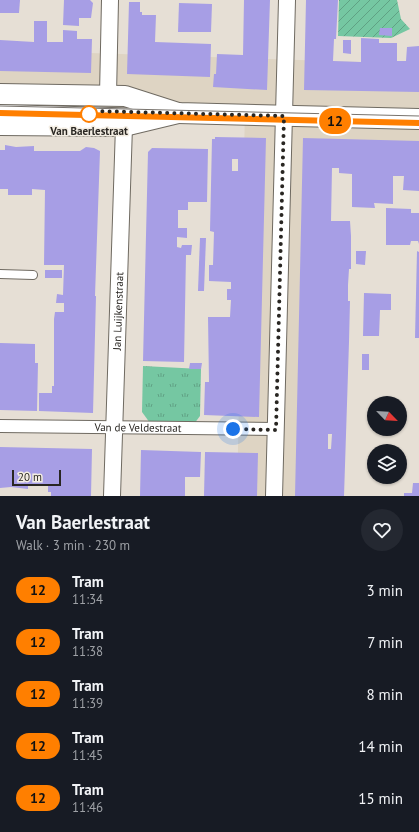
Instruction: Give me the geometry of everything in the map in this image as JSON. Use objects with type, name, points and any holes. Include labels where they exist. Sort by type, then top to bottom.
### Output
[{"type":"street","points":[[108,95],[110,0]]},
{"type":"street","points":[[274,496],[287,0]]},
{"type":"street","points":[[0,94],[125,96],[178,113]]},
{"type":"street","points":[[0,125],[124,126],[178,113],[419,119]]},
{"type":"street","name":"Jan Luijkenstraat","points":[[112,496],[124,126]]},
{"type":"street","name":"Van de Veldestraat","points":[[0,426],[276,430]]},
{"type":"lane","points":[[0,109],[178,113]]},
{"type":"lane","points":[[0,274],[32,275]]},
{"type":"shaded area","points":[[0,50],[419,64],[419,161],[313,158],[307,496],[237,496],[245,109],[0,100]]},
{"type":"green space","points":[[339,0],[397,0],[401,19],[410,29],[391,38],[338,36]]},
{"type":"green space","points":[[143,366],[201,369],[200,416],[194,424],[150,423],[142,412]]},
{"type":"building","points":[[0,0],[20,0],[19,13],[0,13]]},
{"type":"building","points":[[64,0],[90,0],[93,3],[91,18],[79,18],[79,26],[63,25]]},
{"type":"building","points":[[244,0],[270,0],[267,90],[213,87],[214,74],[216,74],[217,54],[243,55]]},
{"type":"building","points":[[306,0],[338,0],[333,61],[361,62],[361,38],[379,39],[379,43],[397,43],[397,61],[406,61],[407,47],[419,46],[419,92],[304,90]]},
{"type":"building","points":[[129,2],[140,2],[140,12],[142,12],[142,15],[156,15],[155,42],[211,44],[210,77],[127,74]]},
{"type":"building","points":[[179,3],[212,4],[211,32],[178,32]]},
{"type":"building","points":[[34,21],[47,21],[47,42],[63,42],[63,30],[77,31],[77,39],[92,39],[91,73],[0,71],[0,40],[34,42]]},
{"type":"building","points":[[380,28],[392,28],[392,36],[379,35]]},
{"type":"building","points":[[343,40],[351,40],[351,54],[343,53]]},
{"type":"building","points":[[215,137],[266,138],[259,417],[204,415],[205,382],[209,382],[208,317],[230,317],[231,300],[227,300],[227,289],[231,289],[231,282],[209,281],[209,265],[213,265],[214,232],[210,231],[212,139],[215,139]],"holes":[[[232,159],[238,159],[238,171],[232,171]]]},
{"type":"building","points":[[303,138],[419,141],[419,191],[403,190],[404,176],[393,176],[393,204],[374,203],[375,208],[352,207],[352,174],[339,173],[339,168],[332,168],[331,221],[350,221],[351,236],[351,269],[349,269],[348,285],[348,301],[350,301],[344,496],[295,496]],"holes":[[[328,434],[332,434],[331,449],[328,449]]]},
{"type":"building","points":[[5,145],[16,147],[34,146],[34,151],[80,151],[86,147],[94,148],[100,151],[93,413],[39,411],[39,393],[52,393],[52,386],[54,386],[54,319],[55,312],[64,312],[64,303],[56,303],[57,294],[63,295],[64,265],[44,265],[45,190],[32,189],[32,195],[8,195],[8,189],[0,189],[0,150],[5,150]]},
{"type":"building","points":[[152,148],[208,149],[207,202],[188,202],[188,210],[178,210],[178,228],[187,228],[187,238],[177,237],[177,247],[181,248],[182,245],[192,245],[191,255],[186,255],[184,362],[143,361],[148,152]]},
{"type":"building","points":[[386,208],[411,209],[411,213],[419,213],[419,244],[418,241],[411,241],[410,245],[386,245]]},
{"type":"building","points":[[200,238],[206,238],[204,291],[198,291]]},
{"type":"building","points":[[356,251],[366,251],[365,265],[356,264]]},
{"type":"building","points":[[417,251],[419,252],[419,338],[415,338]]},
{"type":"building","points":[[45,270],[62,270],[62,278],[45,278]]},
{"type":"building","points":[[364,293],[391,294],[391,310],[380,310],[379,336],[363,336]]},
{"type":"building","points":[[0,343],[35,344],[35,363],[38,363],[37,411],[0,410]]},
{"type":"building","points":[[362,354],[369,354],[369,370],[362,370]]},
{"type":"building","points":[[190,363],[202,363],[201,369],[189,369]]},
{"type":"building","points":[[0,447],[92,449],[91,496],[51,496],[51,492],[48,492],[48,484],[28,484],[28,489],[11,487],[0,488]]},
{"type":"building","points":[[141,450],[201,452],[200,477],[185,477],[185,496],[140,496]]},
{"type":"building","points":[[205,452],[258,453],[257,496],[204,496]]},
{"type":"building","points":[[413,483],[419,483],[419,496],[404,496],[404,493],[412,493]]},
{"type":"tram line","points":[[0,106],[419,116]]},
{"type":"tram line","points":[[0,113],[419,123]]},
{"type":"tram line","name":"12","points":[[0,113],[419,123]]},
{"type":"place","name":"Van Baerlestraat","points":[[89,114]]},
{"type":"route","points":[[89,114],[93,111],[284,116],[276,430],[233,429]]}]
